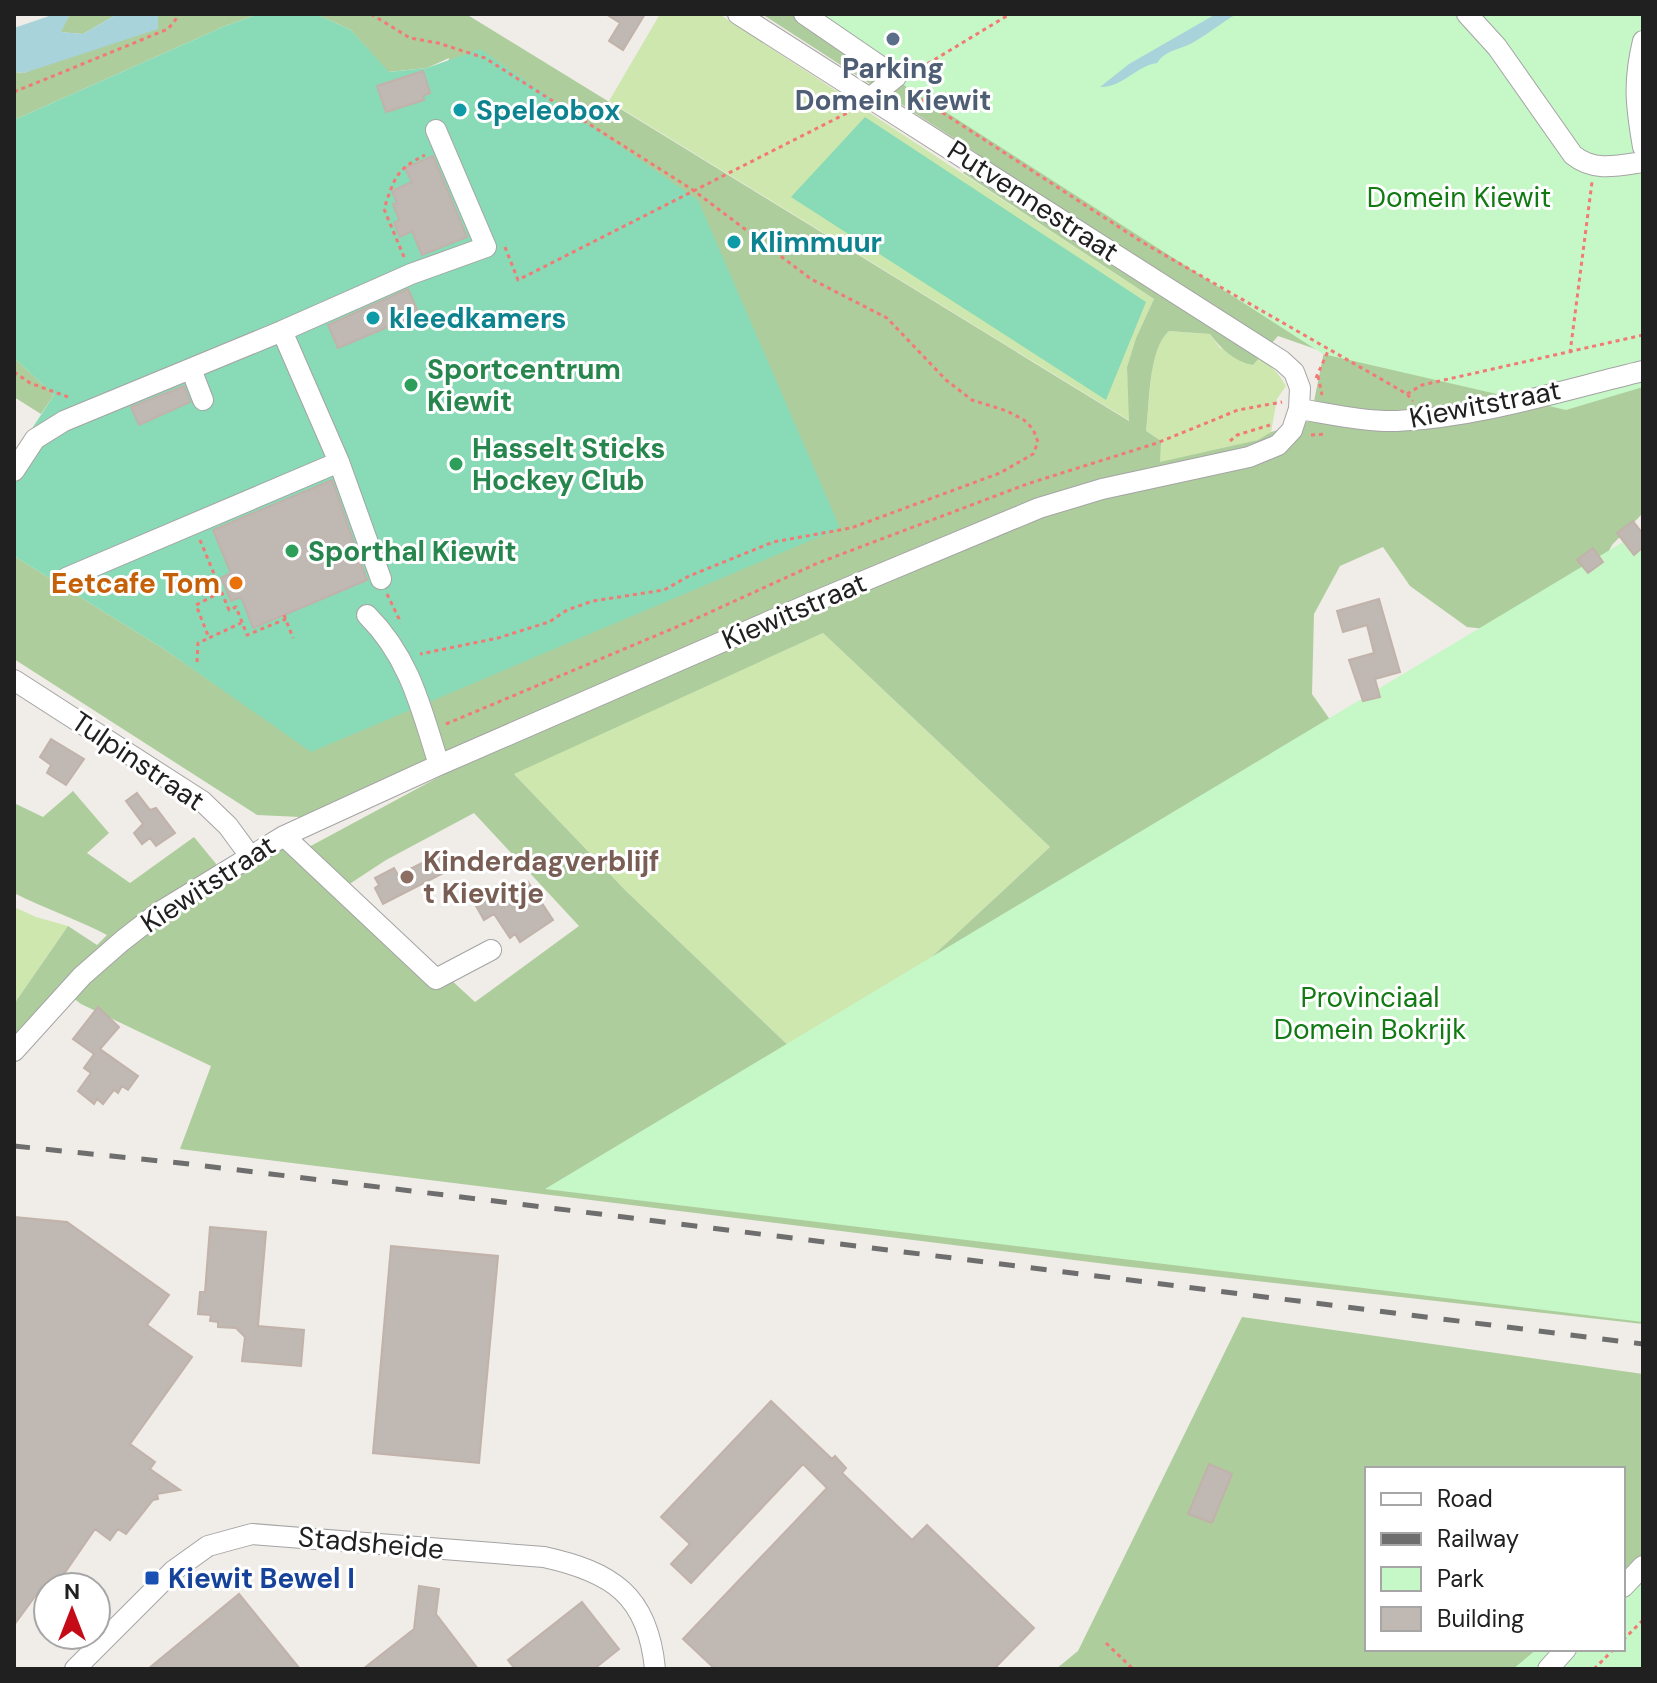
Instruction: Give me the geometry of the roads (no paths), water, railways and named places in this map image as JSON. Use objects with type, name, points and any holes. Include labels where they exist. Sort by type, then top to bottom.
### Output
[{"type":"street","name":"Putvennestraat","points":[[738,14],[880,93],[1282,361],[1294,372],[1300,388],[1286,404]]},
{"type":"street","points":[[804,14],[896,77],[880,93]]},
{"type":"street","points":[[1467,14],[1497,47],[1573,155],[1585,165],[1604,168],[1643,162]]},
{"type":"street","points":[[1643,41],[1635,72],[1636,109],[1643,147]]},
{"type":"street","points":[[14,471],[35,439],[64,421],[411,274],[486,247],[440,138]]},
{"type":"street","points":[[282,331],[339,462],[381,579]]},
{"type":"street","points":[[191,369],[203,400]]},
{"type":"street","name":"Kiewitstraat","points":[[14,1051],[82,976],[122,941],[158,913],[284,836],[816,601],[1039,508],[1102,489],[1266,451],[1278,445],[1292,430],[1286,404],[1394,421],[1485,408],[1643,371]]},
{"type":"street","points":[[66,578],[339,462]]},
{"type":"street","points":[[367,615],[388,636],[410,675],[439,765]]},
{"type":"street","name":"Tulpinstraat","points":[[14,680],[202,801],[228,826],[250,856]]},
{"type":"street","points":[[284,836],[436,979],[491,950]]},
{"type":"street","name":"Stadsheide","points":[[75,1669],[173,1571],[208,1546],[252,1534],[544,1557],[582,1566],[618,1588],[644,1618],[653,1647],[655,1669]]},
{"type":"street","points":[[1625,1585],[1643,1566]]},
{"type":"street","points":[[1548,1669],[1564,1651]]},
{"type":"water","points":[[55,14],[70,14],[61,32],[83,34],[117,14],[153,14],[158,16],[158,29],[24,73],[14,72],[14,28]]},
{"type":"water","points":[[1216,14],[1237,14],[1192,43],[1166,54],[1157,63],[1115,84],[1100,87],[1129,64]]},
{"type":"railway","points":[[14,1146],[511,1203],[1643,1344]]},
{"type":"place","name":"Parking Domein Kiewit","points":[[893,39]]},
{"type":"place","name":"Speleobox","points":[[460,110]]},
{"type":"place","name":"Klimmuur","points":[[734,242]]},
{"type":"place","name":"kleedkamers","points":[[373,318]]},
{"type":"place","name":"Sportcentrum Kiewit","points":[[411,385]]},
{"type":"place","name":"Hasselt Sticks Hockey Club","points":[[456,464]]},
{"type":"place","name":"Sporthal Kiewit","points":[[292,551]]},
{"type":"place","name":"Eetcafe Tom","points":[[236,583]]},
{"type":"place","name":"Kinderdagverblijf t Kievitje","points":[[407,877]]},
{"type":"place","name":"Kiewit Bewel I","points":[[152,1578]]},
{"type":"park label","name":"Domein Kiewit","points":[[1459,197]]},
{"type":"park label","name":"Provinciaal Domein Bokrijk","points":[[1370,1013]]}]
